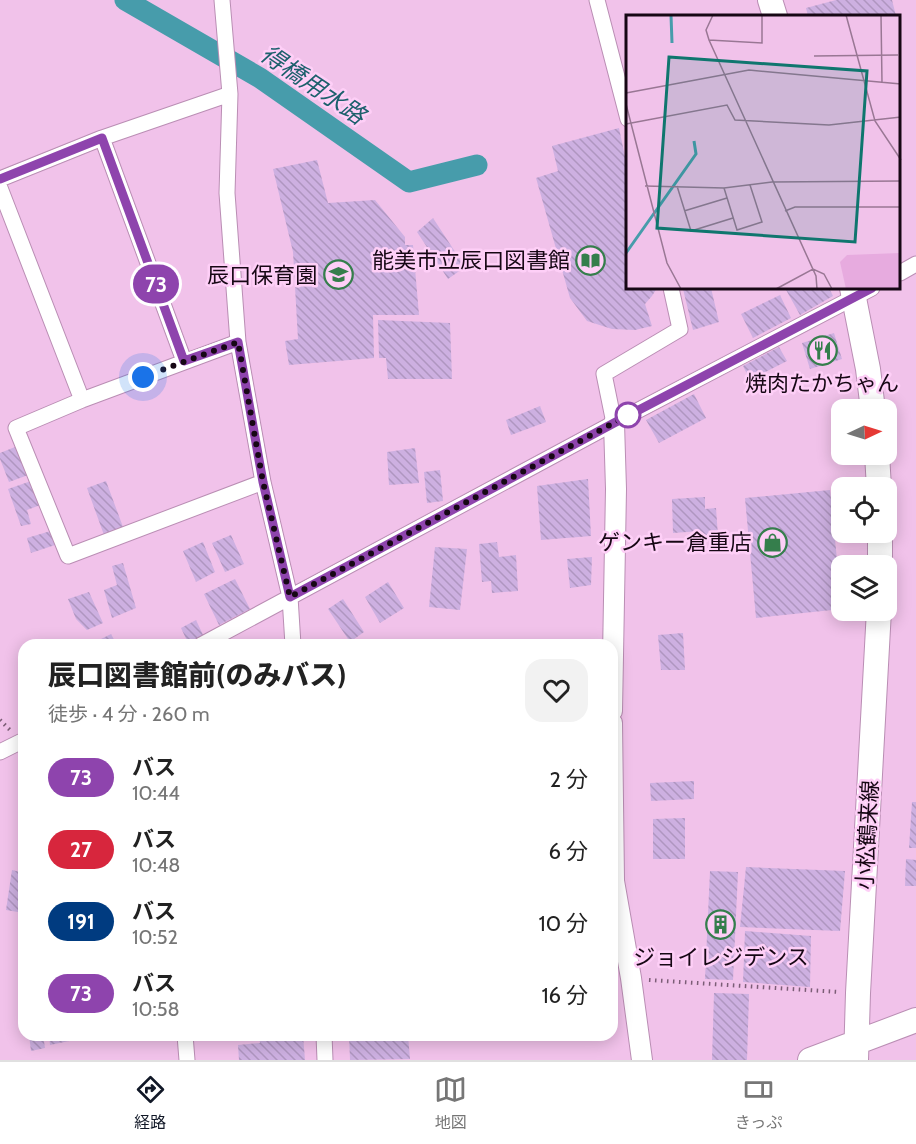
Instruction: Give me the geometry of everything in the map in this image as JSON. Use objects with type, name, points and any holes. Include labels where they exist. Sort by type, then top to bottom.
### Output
[{"type":"main road","points":[[770,0],[775,15]]},
{"type":"main road","points":[[859,291],[872,399]]},
{"type":"main road","name":"小松鶴来線","points":[[857,1051],[858,993],[878,621]]},
{"type":"main road","points":[[810,1060],[857,1051],[916,1020]]},
{"type":"street","points":[[222,0],[230,94],[227,193],[238,342],[263,482],[290,597],[293,639]]},
{"type":"street","points":[[597,0],[626,111]]},
{"type":"street","points":[[0,179],[102,138],[230,94]]},
{"type":"street","points":[[102,138],[184,361]]},
{"type":"street","points":[[0,188],[82,400]]},
{"type":"street","points":[[901,272],[916,264]]},
{"type":"street","points":[[613,639],[616,489],[614,423],[604,374],[680,329],[671,290]]},
{"type":"street","points":[[212,639],[859,291]]},
{"type":"street","points":[[238,342],[82,400],[16,428],[68,556],[263,482]]},
{"type":"street","points":[[0,752],[18,743]]},
{"type":"street","points":[[618,904],[642,1060]]},
{"type":"street","points":[[185,1041],[187,1060]]},
{"type":"street","points":[[324,1041],[326,1060]]},
{"type":"path","points":[[631,978],[858,993]]},
{"type":"building","points":[[836,0],[892,0],[896,15],[808,15],[806,8]]},
{"type":"building","points":[[619,128],[626,161],[626,290],[656,290],[645,304],[652,326],[635,330],[612,329],[587,321],[570,298],[536,178],[558,171],[552,146]]},
{"type":"building","points":[[317,160],[328,203],[375,200],[405,237],[405,245],[413,245],[419,315],[373,315],[374,358],[289,365],[285,341],[298,339],[293,252],[273,169]]},
{"type":"building","points":[[433,218],[465,267],[448,279],[417,232]]},
{"type":"building","points":[[683,290],[711,290],[719,322],[693,330]]},
{"type":"building","points":[[786,290],[830,290],[833,296],[800,315]]},
{"type":"building","points":[[780,295],[791,318],[753,338],[741,314]]},
{"type":"building","points":[[378,320],[450,323],[452,379],[388,379],[386,358],[379,358]]},
{"type":"building","name":"焼肉たかちゃん","points":[[834,333],[842,359],[810,369],[802,343]]},
{"type":"building","points":[[779,347],[787,361],[750,380],[743,366]]},
{"type":"building","points":[[694,394],[706,418],[659,443],[646,420]]},
{"type":"building","points":[[540,406],[546,422],[511,435],[506,420]]},
{"type":"building","points":[[20,445],[31,474],[9,482],[0,453]]},
{"type":"building","points":[[415,448],[419,483],[389,485],[387,452]]},
{"type":"building","points":[[440,470],[443,501],[427,503],[424,472]]},
{"type":"building","points":[[588,479],[591,536],[541,540],[537,486]]},
{"type":"building","points":[[34,480],[43,504],[27,510],[31,524],[21,526],[8,489]]},
{"type":"building","points":[[106,481],[123,527],[104,535],[87,488]]},
{"type":"building","points":[[830,490],[831,543],[835,543],[837,555],[831,555],[831,610],[756,618],[745,498]]},
{"type":"building","points":[[705,497],[705,509],[716,508],[718,536],[701,537],[701,531],[673,533],[672,499]]},
{"type":"building","points":[[54,530],[58,544],[31,553],[27,538]]},
{"type":"building","points":[[231,535],[244,564],[225,572],[212,543]]},
{"type":"building","points":[[203,542],[215,572],[196,582],[183,551]]},
{"type":"building","points":[[497,542],[499,557],[516,555],[518,591],[492,593],[491,581],[482,582],[479,544]]},
{"type":"building","points":[[435,547],[467,549],[460,610],[429,607]]},
{"type":"building","points":[[592,557],[591,585],[570,588],[567,559]]},
{"type":"building","points":[[123,563],[136,608],[112,618],[104,590],[117,585],[112,566]]},
{"type":"building","points":[[235,579],[250,609],[219,625],[204,594]]},
{"type":"building","points":[[388,582],[404,608],[380,623],[365,597]]},
{"type":"building","points":[[89,592],[103,623],[87,630],[76,619],[68,599]]},
{"type":"building","points":[[343,599],[364,632],[354,639],[348,639],[328,609]]},
{"type":"building","points":[[196,620],[204,637],[186,639],[181,628]]},
{"type":"building","points":[[683,633],[685,670],[661,670],[658,635]]},
{"type":"building","points":[[111,634],[114,639],[101,639]]},
{"type":"building","points":[[694,781],[694,799],[651,801],[650,783]]},
{"type":"building","points":[[912,802],[916,802],[916,848],[909,848]]},
{"type":"building","points":[[685,818],[685,859],[653,859],[653,819]]},
{"type":"building","points":[[906,859],[916,860],[916,886],[905,886]]},
{"type":"building","points":[[746,867],[845,871],[840,931],[740,927]]},
{"type":"building","points":[[12,870],[18,872],[18,912],[6,910]]},
{"type":"building","name":"ジョイレジデンス","points":[[710,871],[738,872],[733,980],[705,979]]},
{"type":"building","points":[[745,931],[811,936],[810,987],[743,982]]},
{"type":"building","points":[[714,993],[749,994],[747,1060],[712,1060]]},
{"type":"building","points":[[30,1041],[44,1041],[45,1048],[31,1051]]},
{"type":"building","points":[[50,1041],[69,1041],[50,1045]]},
{"type":"building","points":[[260,1041],[303,1041],[305,1060],[239,1060],[238,1045],[260,1043]]},
{"type":"building","points":[[349,1041],[408,1041],[410,1059],[350,1060]]},
{"type":"waterway","name":"得橋用水路","points":[[125,0],[260,78],[409,182],[477,165]]},
{"type":"bus line","name":"73","points":[[0,179],[102,138],[184,361],[238,342],[263,482],[290,597],[868,290]]},
{"type":"place","name":"能美市立辰口図書館","points":[[591,260]]},
{"type":"place","name":"辰口保育園","points":[[338,275]]},
{"type":"place","name":"焼肉たかちゃん","points":[[822,351]]},
{"type":"place","name":"ゲンキー倉重店","points":[[773,542]]},
{"type":"place","name":"ジョイレジデンス","points":[[721,925]]},
{"type":"route","points":[[143,377],[238,342],[263,482],[290,597],[634,412],[628,415]]}]
